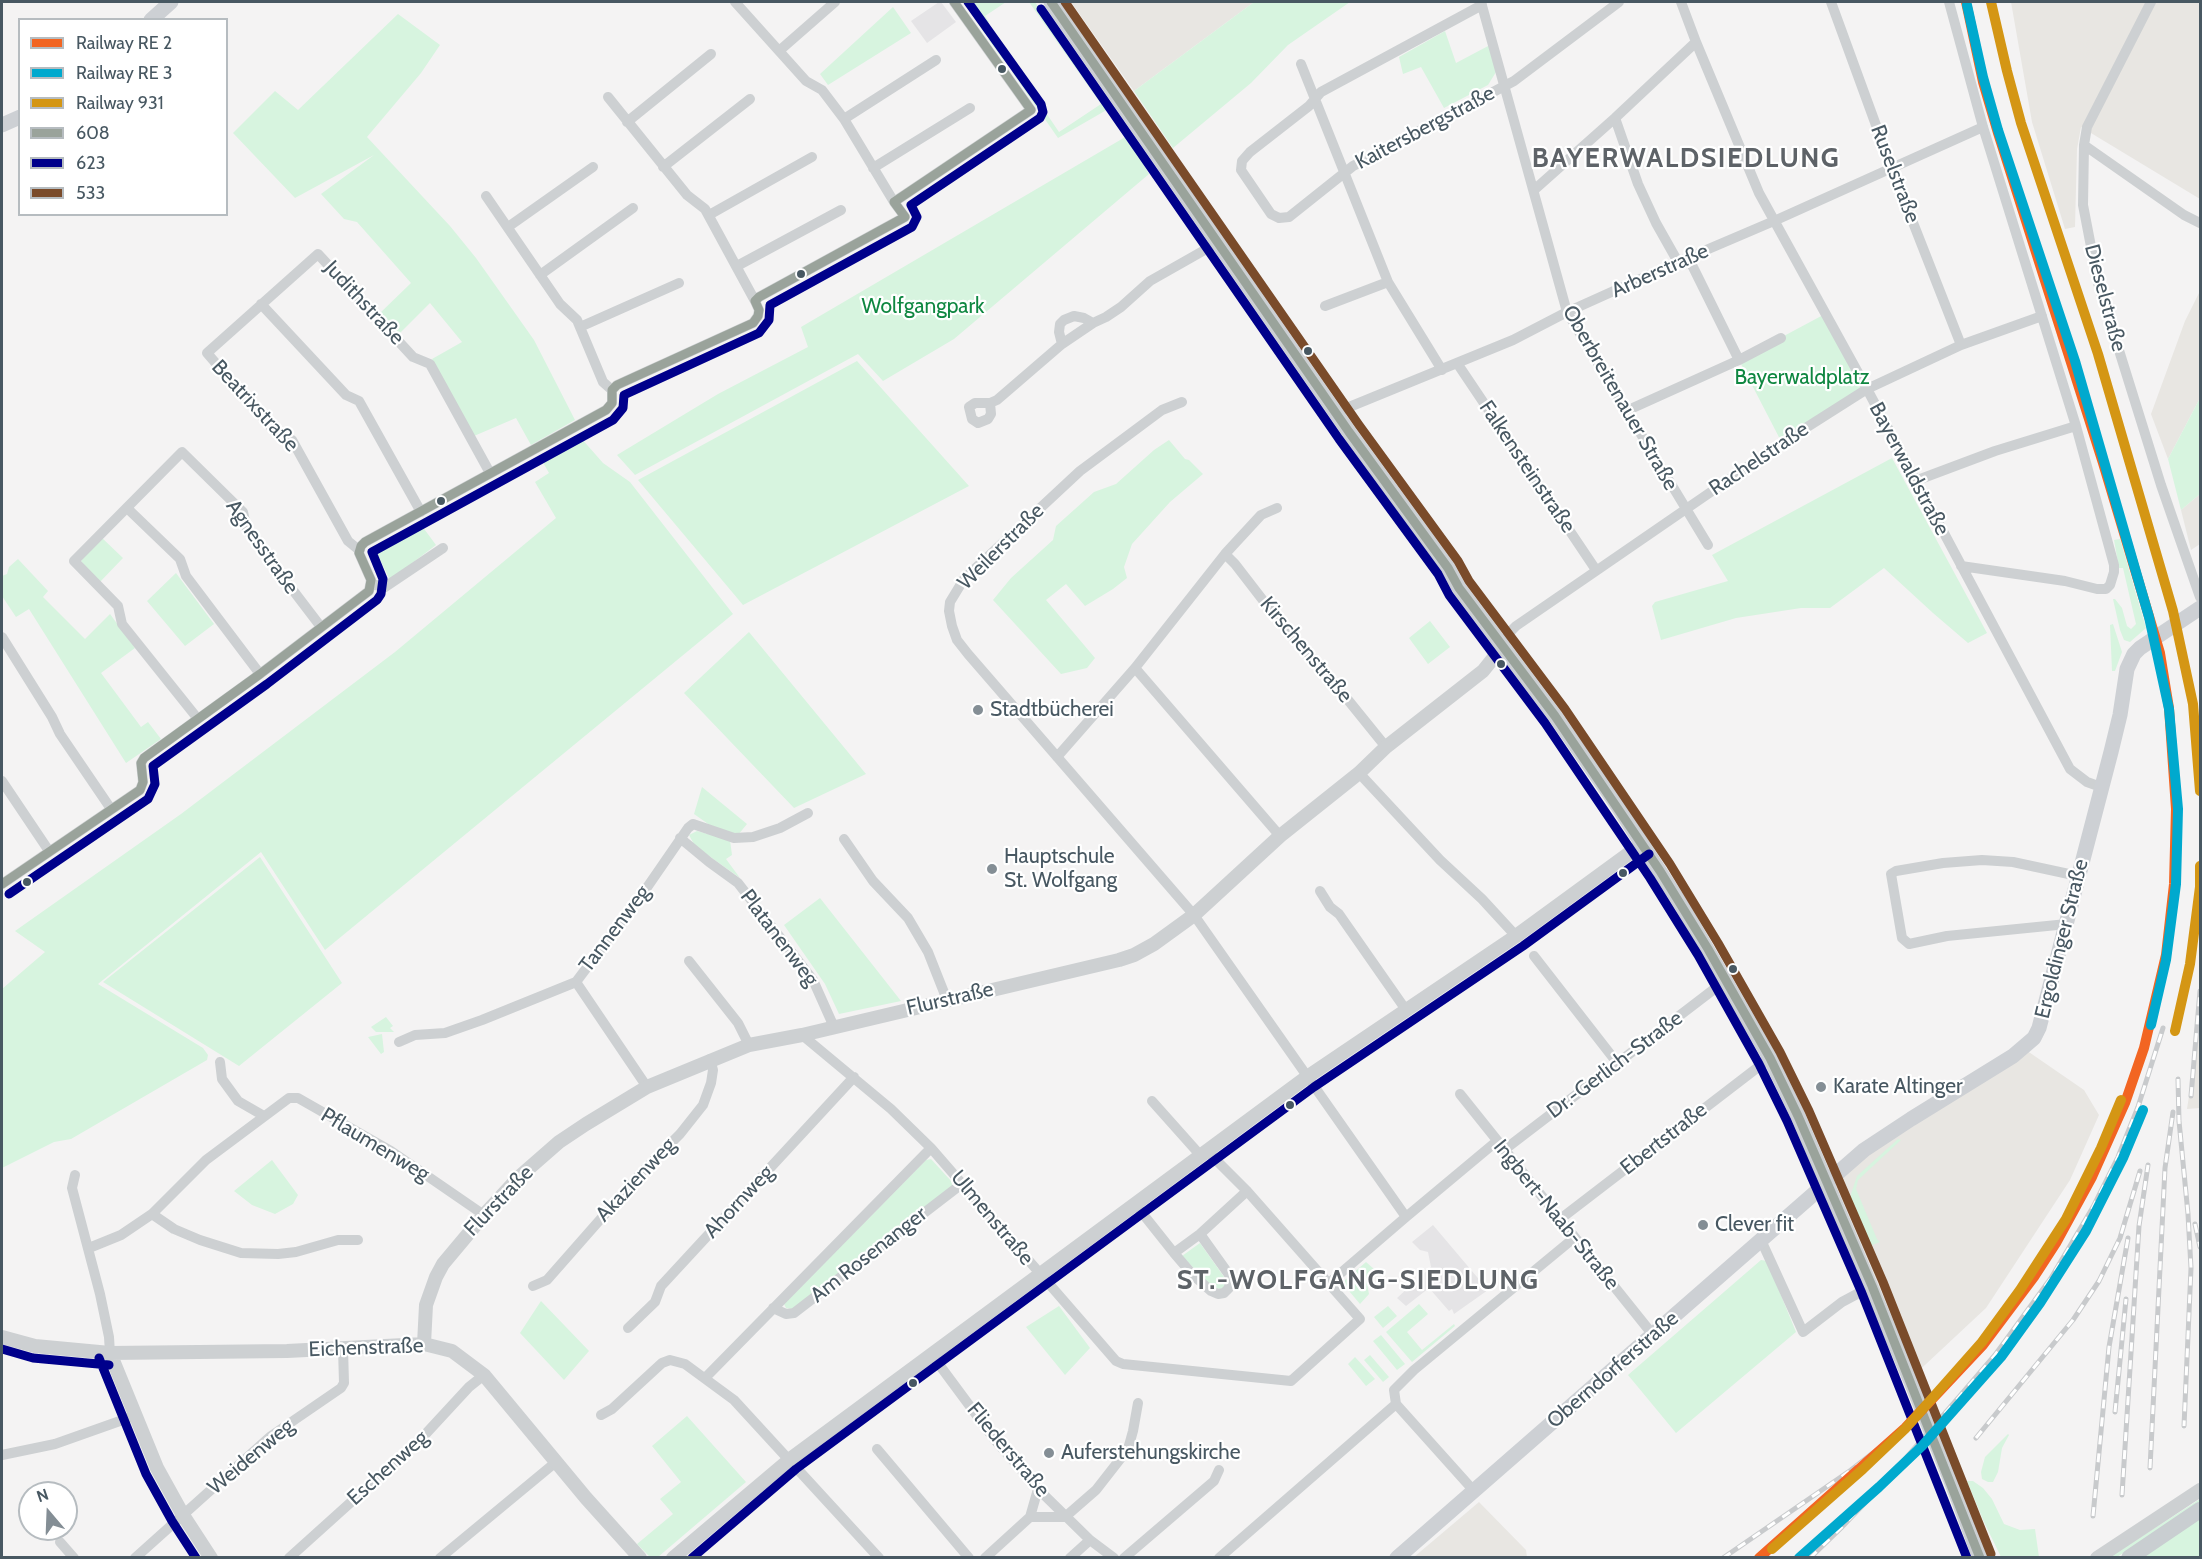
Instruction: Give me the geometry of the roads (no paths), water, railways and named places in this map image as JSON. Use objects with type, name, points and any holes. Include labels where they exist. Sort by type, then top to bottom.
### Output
[{"type":"main road","points":[[154,18],[171,2]]},
{"type":"main road","points":[[1051,2],[1349,432],[1448,568],[1459,588],[1555,716],[1682,906],[1770,1058],[1827,1182],[1910,1379],[1980,1557]]},
{"type":"main road","points":[[2,125],[18,118]]},
{"type":"main road","name":"Ergoldinger Straße","points":[[1827,1182],[1864,1150],[2030,1043],[2039,1028],[2067,924],[2120,716],[2127,669],[2134,654],[2200,608]]},
{"type":"main road","name":"Oberndorferstraße","points":[[1397,1557],[1827,1182]]},
{"type":"main road","points":[[2128,1557],[2200,1510]]},
{"type":"street","points":[[779,51],[835,2]]},
{"type":"street","points":[[894,202],[1031,110],[954,2]]},
{"type":"street","name":"Kaitersbergstraße","points":[[1316,99],[1242,161],[1241,170],[1271,214],[1279,218],[1289,216],[1353,166],[1514,81],[1619,2]]},
{"type":"street","name":"Bayerwaldstraße","points":[[1681,2],[1745,162],[1774,221],[1867,389],[2070,769],[2087,782],[2102,787]]},
{"type":"street","name":"Ruselstraße","points":[[1832,2],[1892,169],[1961,345]]},
{"type":"street","name":"Dieselstraße","points":[[2151,2],[2087,127],[2084,145],[2083,205],[2098,283],[2161,485],[2200,597]]},
{"type":"street","points":[[1316,99],[1321,92],[1482,3]]},
{"type":"street","name":"Oberbreitenauer Straße","points":[[1482,3],[1567,312],[1708,545]]},
{"type":"street","points":[[1948,3],[1983,127],[2076,426],[2114,565],[2112,580],[2106,589],[1961,566]]},
{"type":"street","points":[[742,4],[806,81],[822,90],[844,119],[894,202],[905,216],[773,288],[755,301]]},
{"type":"street","points":[[1534,190],[1696,42]]},
{"type":"street","points":[[627,122],[711,54]]},
{"type":"street","points":[[844,119],[936,60]]},
{"type":"street","points":[[1300,64],[1388,282],[1442,370]]},
{"type":"street","points":[[359,550],[371,538],[606,410],[612,403],[612,390],[617,385],[753,323],[759,313],[737,266],[705,209],[687,195],[608,97]]},
{"type":"street","points":[[663,167],[750,99]]},
{"type":"street","points":[[873,168],[970,108]]},
{"type":"street","points":[[1615,118],[1638,184],[1656,223],[1683,259],[1739,360]]},
{"type":"street","name":"Arberstraße","points":[[1337,412],[1513,340],[1567,312],[1683,259],[1774,221],[1983,127]]},
{"type":"street","points":[[2084,145],[2200,223]]},
{"type":"street","points":[[708,215],[812,157]]},
{"type":"street","points":[[508,227],[593,167]]},
{"type":"street","points":[[486,196],[560,304],[578,320],[603,382],[612,390]]},
{"type":"street","points":[[540,275],[633,208]]},
{"type":"street","points":[[737,266],[841,210]]},
{"type":"street","points":[[990,403],[1012,388],[1062,344],[1121,307],[1149,281],[1217,243]]},
{"type":"street","name":"Judithstraße","points":[[207,353],[318,254],[413,357],[430,364],[490,473]]},
{"type":"street","points":[[1325,306],[1388,282]]},
{"type":"street","points":[[580,327],[679,283]]},
{"type":"street","points":[[261,304],[346,395],[359,401],[421,512]]},
{"type":"street","points":[[1062,344],[1059,332],[1060,324],[1064,320],[1074,316],[1093,323]]},
{"type":"street","name":"Rachelstraße","points":[[1503,646],[1509,633],[1516,626],[1867,389],[1961,345],[2043,316]]},
{"type":"street","points":[[1626,411],[1739,360],[1780,338]]},
{"type":"street","name":"Beatrixstraße","points":[[207,353],[276,433],[292,440],[348,541],[359,550],[371,584]]},
{"type":"street","name":"Falkensteinstraße","points":[[1457,363],[1596,570]]},
{"type":"street","name":"Weilerstraße","points":[[1182,402],[1162,410],[1080,471],[964,579],[950,602],[950,619],[962,647],[1194,915],[1406,1216]]},
{"type":"street","points":[[1915,481],[1995,451],[2076,426]]},
{"type":"street","name":"Agnesstraße","points":[[198,719],[122,624],[118,606],[74,561],[182,452],[243,512],[247,530],[321,627]]},
{"type":"street","points":[[127,508],[180,559],[186,576],[260,674]]},
{"type":"street","points":[[1057,757],[1135,668],[1225,554],[1261,516],[1277,508]]},
{"type":"street","points":[[2,884],[142,787],[143,778],[140,769],[144,759],[369,591],[371,584],[385,587],[443,548]]},
{"type":"street","name":"Kirschenstraße","points":[[1225,554],[1386,747]]},
{"type":"street","points":[[2,637],[52,717],[60,734],[111,809]]},
{"type":"street","name":"Flurstraße","points":[[424,1344],[426,1305],[436,1276],[456,1246],[519,1177],[560,1142],[647,1086],[710,1059],[749,1046],[1119,960],[1154,944],[1194,915],[1280,836],[1483,670],[1503,646]]},
{"type":"street","points":[[1135,668],[1280,836]]},
{"type":"street","points":[[1359,773],[1440,860],[1482,899],[1516,936]]},
{"type":"street","points":[[2,780],[49,851]]},
{"type":"street","points":[[680,838],[693,824],[734,838],[753,837],[780,828],[808,813]]},
{"type":"street","name":"Tannenweg","points":[[399,1042],[415,1035],[445,1033],[464,1027],[576,982],[648,886],[680,838]]},
{"type":"street","name":"Platanenweg","points":[[680,838],[738,883],[813,980],[834,1027]]},
{"type":"street","points":[[844,839],[873,881],[908,918],[928,952],[947,1000]]},
{"type":"street","points":[[673,1557],[789,1460],[1307,1077],[1516,936],[1642,844]]},
{"type":"street","points":[[2067,924],[1947,936],[1909,944],[1902,938],[1892,872],[1943,863],[1983,860],[2013,862],[2078,876]]},
{"type":"street","points":[[1320,891],[1330,907],[1339,914],[1406,1010]]},
{"type":"street","points":[[1534,956],[1618,1064]]},
{"type":"street","points":[[689,961],[738,1023],[749,1046]]},
{"type":"street","name":"Dr.-Gerlich-Straße","points":[[1328,1284],[1406,1216],[1500,1145],[1618,1064],[1726,980]]},
{"type":"street","points":[[576,982],[647,1086]]},
{"type":"street","name":"Ulmenstraße","points":[[802,1035],[891,1109],[931,1148],[1116,1361],[1123,1364],[1287,1381],[1296,1378],[1359,1322],[1359,1316],[1328,1284]]},
{"type":"street","name":"Ebertstraße","points":[[1559,1220],[1770,1058]]},
{"type":"street","name":"Akazienweg","points":[[533,1286],[547,1280],[642,1172],[680,1134],[703,1105],[713,1070],[710,1059]]},
{"type":"street","points":[[220,1062],[222,1079],[238,1101],[264,1116]]},
{"type":"street","name":"Ahornweg","points":[[628,1328],[655,1302],[661,1286],[854,1077]]},
{"type":"street","name":"Ingbert-Naab-Straße","points":[[1460,1094],[1653,1335]]},
{"type":"street","name":"Pflaumenweg","points":[[89,1248],[121,1234],[152,1214],[206,1160],[285,1100],[298,1098],[391,1151],[484,1215]]},
{"type":"street","points":[[1152,1101],[1204,1154],[1247,1191],[1328,1284]]},
{"type":"street","name":"Am Rosenanger","points":[[706,1377],[931,1148]]},
{"type":"street","points":[[75,1175],[72,1188],[89,1248],[111,1353],[134,1416],[157,1468],[183,1515],[211,1557]]},
{"type":"street","name":"Am Rosenanger","points":[[772,1308],[786,1314],[794,1312],[963,1183]]},
{"type":"street","points":[[1174,1253],[1200,1234],[1247,1191]]},
{"type":"street","points":[[1135,1204],[1191,1274],[1210,1291],[1218,1294],[1224,1293],[1229,1288],[1230,1276],[1200,1234]]},
{"type":"street","points":[[152,1214],[174,1229],[200,1240],[241,1252],[287,1253],[314,1249],[338,1240],[358,1240]]},
{"type":"street","points":[[1474,1491],[1396,1404],[1394,1390],[1402,1380],[1574,1238]]},
{"type":"street","points":[[1761,1240],[1803,1332],[1842,1302],[1872,1286]]},
{"type":"street","name":"Eichenstraße","points":[[2,1337],[35,1346],[111,1353],[287,1351],[424,1344],[452,1351],[484,1375],[556,1462],[640,1557]]},
{"type":"street","name":"Weidenweg","points":[[135,1557],[271,1436],[341,1388],[344,1383],[343,1348]]},
{"type":"street","name":"Fliederstraße","points":[[932,1354],[994,1440],[1038,1490],[1090,1540],[1114,1557]]},
{"type":"street","points":[[602,1416],[659,1365],[666,1361],[680,1362],[706,1377],[734,1400],[879,1557]]},
{"type":"street","name":"Eschenweg","points":[[289,1557],[413,1447],[484,1375]]},
{"type":"street","points":[[1030,1517],[1065,1517],[1096,1490],[1128,1449],[1138,1403]]},
{"type":"street","points":[[1219,1557],[1396,1404]]},
{"type":"street","points":[[2,1455],[55,1444],[134,1416]]},
{"type":"street","points":[[876,1449],[969,1557]]},
{"type":"street","points":[[440,1557],[556,1462]]},
{"type":"street","points":[[1124,1557],[1214,1480],[1219,1470]]},
{"type":"street","points":[[985,1557],[1030,1517],[1038,1490]]},
{"type":"street","points":[[2097,1557],[2200,1491]]},
{"type":"street","points":[[1070,1557],[1090,1540]]},
{"type":"street","points":[[60,1542],[74,1557]]},
{"type":"railway","points":[[2191,1096],[2200,991]]},
{"type":"railway","points":[[1810,1558],[1886,1481],[1953,1404],[1995,1355],[2051,1278],[2093,1207],[2118,1157],[2138,1107],[2163,1028]]},
{"type":"railway","points":[[2178,1079],[2179,1121],[2191,1268],[2184,1426]]},
{"type":"railway","points":[[2150,1468],[2165,1168],[2173,1112]]},
{"type":"railway","points":[[2122,1495],[2139,1226],[2148,1165]]},
{"type":"railway","points":[[1976,1438],[2073,1320],[2099,1281],[2120,1238],[2140,1171]]},
{"type":"railway","points":[[2195,1224],[2200,1247]]},
{"type":"railway","points":[[2093,1516],[2109,1347],[2128,1238]]},
{"type":"railway","points":[[2115,1412],[2126,1299]]},
{"type":"railway","points":[[1723,1558],[1851,1470],[1905,1428]]},
{"type":"rail line","name":"931","points":[[1991,2],[2021,123],[2098,354],[2173,611],[2193,704],[2200,791]]},
{"type":"rail line","name":"931","points":[[2175,1031],[2190,964],[2200,887],[2200,866]]},
{"type":"rail line","name":"931","points":[[1772,1549],[1905,1429],[1982,1342],[2020,1290],[2066,1219],[2101,1148],[2121,1100]]},
{"type":"place","name":"Stadtbücherei","points":[[978,710]]},
{"type":"place","name":"Hauptschule St. Wolfgang","points":[[992,869]]},
{"type":"place","name":"Karate Altinger","points":[[1821,1087]]},
{"type":"place","name":"Clever fit","points":[[1703,1225]]},
{"type":"place","name":"Auferstehungskirche","points":[[1049,1453]]},
{"type":"district","name":"BAYERWALDSIEDLUNG","points":[[1686,159]]},
{"type":"district","name":"ST.-WOLFGANG-SIEDLUNG","points":[[1358,1281]]},
{"type":"park label","name":"Wolfgangpark","points":[[923,307]]},
{"type":"park label","name":"Bayerwaldplatz","points":[[1802,378]]}]
